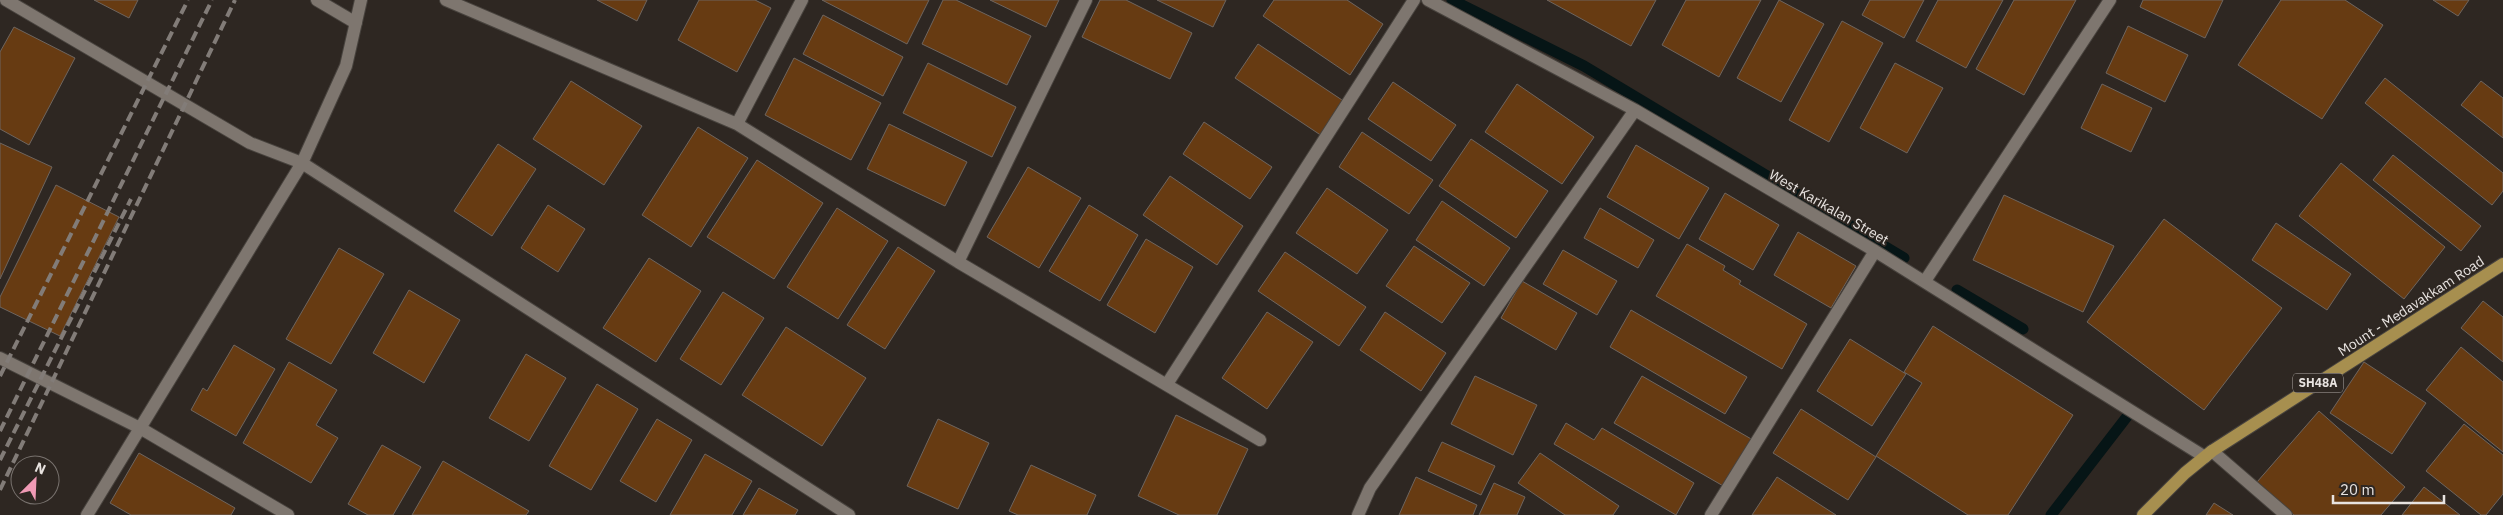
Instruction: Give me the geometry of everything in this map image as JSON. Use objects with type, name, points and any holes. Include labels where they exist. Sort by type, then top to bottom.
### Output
[{"type":"main road","name":"Mount - Medavakkam Road","points":[[2143,515],[2208,454],[2503,264]]},
{"type":"street","points":[[6,0],[250,143],[302,163],[849,515]]},
{"type":"street","points":[[316,0],[356,22]]},
{"type":"street","points":[[87,515],[302,163],[346,66],[361,0]]},
{"type":"street","points":[[446,0],[737,124],[958,262],[1260,440]]},
{"type":"street","points":[[737,124],[802,0]]},
{"type":"street","points":[[958,262],[1086,0]]},
{"type":"street","points":[[1167,384],[1414,0]]},
{"type":"street","name":"West Karikalan Street","points":[[1428,0],[1635,110],[1925,281],[2208,454],[2286,515]]},
{"type":"street","points":[[1925,281],[2110,0]]},
{"type":"street","points":[[1358,515],[1370,488],[1635,110]]},
{"type":"street","points":[[1711,515],[1875,251]]},
{"type":"street","points":[[0,358],[140,428],[288,515]]},
{"type":"building","points":[[94,0],[138,0],[129,18]]},
{"type":"building","points":[[597,0],[647,0],[637,21]]},
{"type":"building","points":[[699,0],[755,0],[771,8],[737,72],[678,40]]},
{"type":"building","points":[[822,0],[929,0],[907,44]]},
{"type":"building","points":[[943,0],[956,0],[1031,36],[1007,85],[922,44]]},
{"type":"building","points":[[990,0],[1059,0],[1046,27]]},
{"type":"building","points":[[1100,0],[1126,0],[1192,33],[1170,79],[1082,37]]},
{"type":"building","points":[[1157,0],[1226,0],[1213,27]]},
{"type":"building","points":[[1274,0],[1347,0],[1383,24],[1350,75],[1263,16]]},
{"type":"building","points":[[1547,0],[1656,0],[1631,46]]},
{"type":"building","points":[[1686,0],[1761,0],[1719,77],[1662,45]]},
{"type":"building","points":[[1779,0],[1824,24],[1781,102],[1737,78]]},
{"type":"building","points":[[1870,0],[1924,0],[1904,38],[1862,15]]},
{"type":"building","points":[[1938,0],[2003,0],[1966,68],[1916,41]]},
{"type":"building","points":[[2014,0],[2076,0],[2024,95],[1976,69]]},
{"type":"building","points":[[2143,0],[2223,0],[2205,38],[2140,7]]},
{"type":"building","points":[[2281,0],[2345,0],[2383,25],[2322,119],[2238,65]]},
{"type":"building","points":[[2433,0],[2469,0],[2458,16]]},
{"type":"building","points":[[823,15],[903,57],[883,96],[803,54]]},
{"type":"building","points":[[1842,21],[1883,43],[1829,142],[1789,120]]},
{"type":"building","points":[[2128,26],[2188,55],[2165,102],[2106,73]]},
{"type":"building","points":[[14,27],[75,58],[29,145],[0,129],[0,52]]},
{"type":"building","points":[[1258,44],[1345,102],[1322,136],[1235,78]]},
{"type":"building","points":[[794,58],[881,103],[851,160],[765,115]]},
{"type":"building","points":[[928,63],[1016,107],[992,157],[903,113]]},
{"type":"building","points":[[1895,63],[1943,88],[1907,153],[1860,128]]},
{"type":"building","points":[[2385,78],[2503,173],[2503,191],[2492,205],[2365,103]]},
{"type":"building","points":[[571,81],[642,126],[604,185],[533,139]]},
{"type":"building","points":[[2481,81],[2503,98],[2503,138],[2461,105]]},
{"type":"building","points":[[1393,82],[1456,125],[1431,161],[1368,119]]},
{"type":"building","points":[[1517,84],[1594,137],[1562,184],[1485,132]]},
{"type":"building","points":[[2102,84],[2152,108],[2131,152],[2081,128]]},
{"type":"building","points":[[1204,122],[1272,167],[1250,199],[1183,154]]},
{"type":"building","points":[[889,124],[967,162],[945,206],[867,169]]},
{"type":"building","points":[[698,127],[748,158],[691,247],[642,215]]},
{"type":"building","points":[[1362,132],[1433,180],[1409,214],[1339,167]]},
{"type":"building","points":[[1471,139],[1548,191],[1516,238],[1439,186]]},
{"type":"building","points":[[0,143],[52,167],[0,279]]},
{"type":"building","points":[[498,144],[536,169],[492,236],[454,211]]},
{"type":"building","points":[[1636,145],[1709,188],[1679,239],[1607,197]]},
{"type":"building","points":[[2393,155],[2481,226],[2461,251],[2373,180]]},
{"type":"building","points":[[757,160],[823,203],[774,279],[707,237]]},
{"type":"building","points":[[2341,163],[2445,247],[2404,299],[2299,216]]},
{"type":"building","points":[[1028,167],[1081,198],[1039,268],[987,237]]},
{"type":"building","points":[[1170,176],[1243,226],[1217,265],[1143,215]]},
{"type":"building","points":[[56,185],[119,217],[60,336],[0,307],[0,297]]},
{"type":"building","points":[[1327,188],[1388,230],[1357,274],[1296,233]]},
{"type":"building","points":[[1725,193],[1779,225],[1753,270],[1699,239]]},
{"type":"building","points":[[2004,195],[2114,246],[2083,312],[1973,260]]},
{"type":"building","points":[[1442,201],[1510,248],[1484,286],[1416,240]]},
{"type":"building","points":[[548,205],[585,229],[558,272],[521,248]]},
{"type":"building","points":[[1089,205],[1138,235],[1100,301],[1049,271]]},
{"type":"building","points":[[837,208],[888,241],[838,319],[787,287]]},
{"type":"building","points":[[1600,208],[1654,240],[1638,268],[1584,238]]},
{"type":"building","points":[[2164,219],[2282,308],[2204,410],[2087,322]]},
{"type":"building","points":[[2276,223],[2351,274],[2327,310],[2252,260]]},
{"type":"building","points":[[1798,232],[1856,266],[1831,308],[1774,275]]},
{"type":"building","points":[[1146,239],[1193,267],[1155,333],[1107,305]]},
{"type":"building","points":[[1687,244],[1725,266],[1723,270],[1741,281],[1739,284],[1807,324],[1782,369],[1656,296]]},
{"type":"building","points":[[1414,246],[1470,283],[1442,323],[1386,286]]},
{"type":"building","points":[[898,247],[935,271],[885,349],[847,325]]},
{"type":"building","points":[[339,248],[384,274],[331,364],[286,339]]},
{"type":"building","points":[[1563,250],[1617,281],[1597,315],[1543,284]]},
{"type":"building","points":[[1285,252],[1366,307],[1339,346],[1258,291]]},
{"type":"building","points":[[649,258],[701,291],[656,362],[603,328]]},
{"type":"building","points":[[1522,281],[1577,313],[1556,350],[1501,318]]},
{"type":"building","points":[[409,290],[460,320],[424,383],[373,353]]},
{"type":"building","points":[[723,292],[764,318],[721,385],[680,359]]},
{"type":"building","points":[[2483,301],[2503,317],[2503,362],[2461,328]]},
{"type":"building","points":[[1631,310],[1747,377],[1725,414],[1610,347]]},
{"type":"building","points":[[1267,312],[1313,342],[1267,409],[1222,378]]},
{"type":"building","points":[[1385,312],[1446,353],[1421,391],[1360,350]]},
{"type":"building","points":[[1933,326],[2073,415],[2008,515],[1968,515],[1876,456],[1922,383],[1904,372]]},
{"type":"building","points":[[786,327],[866,378],[822,446],[742,395]]},
{"type":"building","points":[[1850,339],[1906,374],[1872,426],[1817,391]]},
{"type":"building","points":[[234,345],[275,369],[236,436],[191,410],[203,388],[207,391]]},
{"type":"building","points":[[2461,347],[2503,382],[2503,452],[2426,390]]},
{"type":"building","points":[[526,354],[566,378],[529,441],[489,418]]},
{"type":"building","points":[[289,362],[337,390],[316,425],[338,438],[311,483],[243,443]]},
{"type":"building","points":[[2364,362],[2426,403],[2392,454],[2330,413]]},
{"type":"building","points":[[1475,376],[1537,405],[1513,455],[1451,424]]},
{"type":"building","points":[[1642,376],[1753,440],[1725,487],[1614,423]]},
{"type":"building","points":[[597,384],[638,409],[591,490],[549,466]]},
{"type":"building","points":[[1801,409],[1876,457],[1848,500],[1773,453]]},
{"type":"building","points":[[2319,411],[2405,487],[2381,515],[2294,515],[2257,482]]},
{"type":"building","points":[[1176,415],[1248,449],[1217,515],[1179,515],[1138,496]]},
{"type":"building","points":[[657,419],[692,440],[656,502],[620,481]]},
{"type":"building","points":[[938,419],[989,443],[958,509],[907,486]]},
{"type":"building","points":[[1566,423],[1594,440],[1602,428],[1694,483],[1676,515],[1554,444]]},
{"type":"building","points":[[2464,424],[2503,455],[2503,494],[2486,515],[2481,515],[2426,471]]},
{"type":"building","points":[[1442,442],[1495,466],[1481,495],[1428,471]]},
{"type":"building","points":[[382,445],[421,467],[393,515],[368,515],[348,504]]},
{"type":"building","points":[[139,453],[235,508],[231,515],[131,515],[110,503]]},
{"type":"building","points":[[1540,453],[1619,506],[1613,515],[1565,515],[1518,483]]},
{"type":"building","points":[[705,454],[752,481],[732,515],[670,515]]},
{"type":"building","points":[[443,461],[529,511],[526,515],[412,515]]},
{"type":"building","points":[[1031,465],[1096,495],[1087,515],[1018,515],[1009,511]]},
{"type":"building","points":[[1416,477],[1477,505],[1473,515],[1399,515]]},
{"type":"building","points":[[1777,477],[1836,515],[1752,515]]},
{"type":"building","points":[[1494,483],[1525,497],[1517,515],[1479,515]]},
{"type":"building","points":[[2424,487],[2460,515],[2402,515]]},
{"type":"building","points":[[759,488],[798,510],[795,515],[743,515]]},
{"type":"building","points":[[2214,503],[2233,515],[2206,515]]},
{"type":"waterway","points":[[1452,0],[1584,66],[1904,258]]},
{"type":"waterway","points":[[1957,290],[2023,329]]},
{"type":"waterway","points":[[2051,515],[2129,414]]},
{"type":"railway","points":[[0,376],[188,0]]},
{"type":"railway","points":[[0,431],[212,0]]},
{"type":"railway","points":[[0,490],[235,0]]},
{"type":"railway","points":[[0,460],[131,199]]}]
